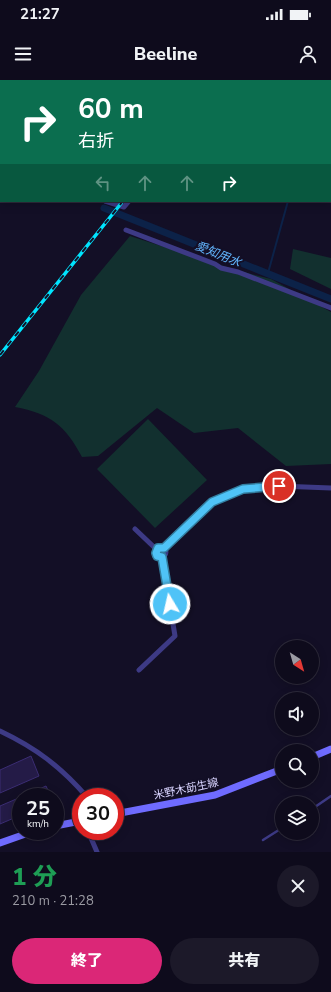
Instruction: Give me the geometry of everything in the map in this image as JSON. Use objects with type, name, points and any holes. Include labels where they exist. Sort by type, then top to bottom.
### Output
[{"type":"main road","points":[[319,754],[331,749]]},
{"type":"main road","name":"米野木莇生線","points":[[124,812],[215,796],[275,772]]},
{"type":"main road","points":[[0,843],[12,839]]},
{"type":"street","points":[[108,202],[124,207],[128,202]]},
{"type":"street","points":[[126,230],[221,268],[238,272],[331,308]]},
{"type":"street","points":[[156,549],[159,547],[164,548],[212,502],[243,489],[279,486],[331,488]]},
{"type":"street","points":[[135,529],[156,549],[156,554],[162,557]]},
{"type":"street","points":[[139,670],[175,636],[162,557],[166,552],[164,548]]},
{"type":"street","points":[[0,731],[28,744],[61,768],[79,788]]},
{"type":"street","points":[[92,840],[97,852]]},
{"type":"lane","points":[[319,804],[331,796]]},
{"type":"lane","points":[[263,840],[275,832]]},
{"type":"green space","points":[[130,236],[236,270],[271,279],[331,312],[331,464],[286,466],[238,428],[194,433],[157,408],[98,456],[82,457],[76,446],[63,429],[48,417],[15,407],[39,371],[81,295]]},
{"type":"green space","points":[[293,249],[331,258],[331,289],[290,269]]},
{"type":"green space","points":[[148,419],[207,480],[155,528],[97,469]]},
{"type":"building","points":[[31,756],[39,776],[0,793],[0,770]]},
{"type":"building","points":[[12,801],[12,819],[0,824],[0,806]]},
{"type":"waterway","points":[[268,273],[288,202]]},
{"type":"waterway","name":"愛知用水","points":[[104,208],[331,299]]},
{"type":"railway","points":[[0,355],[122,202]]},
{"type":"route","points":[[170,604],[162,557],[157,556],[156,549],[159,547],[164,548],[212,502],[243,489],[279,486]]}]
